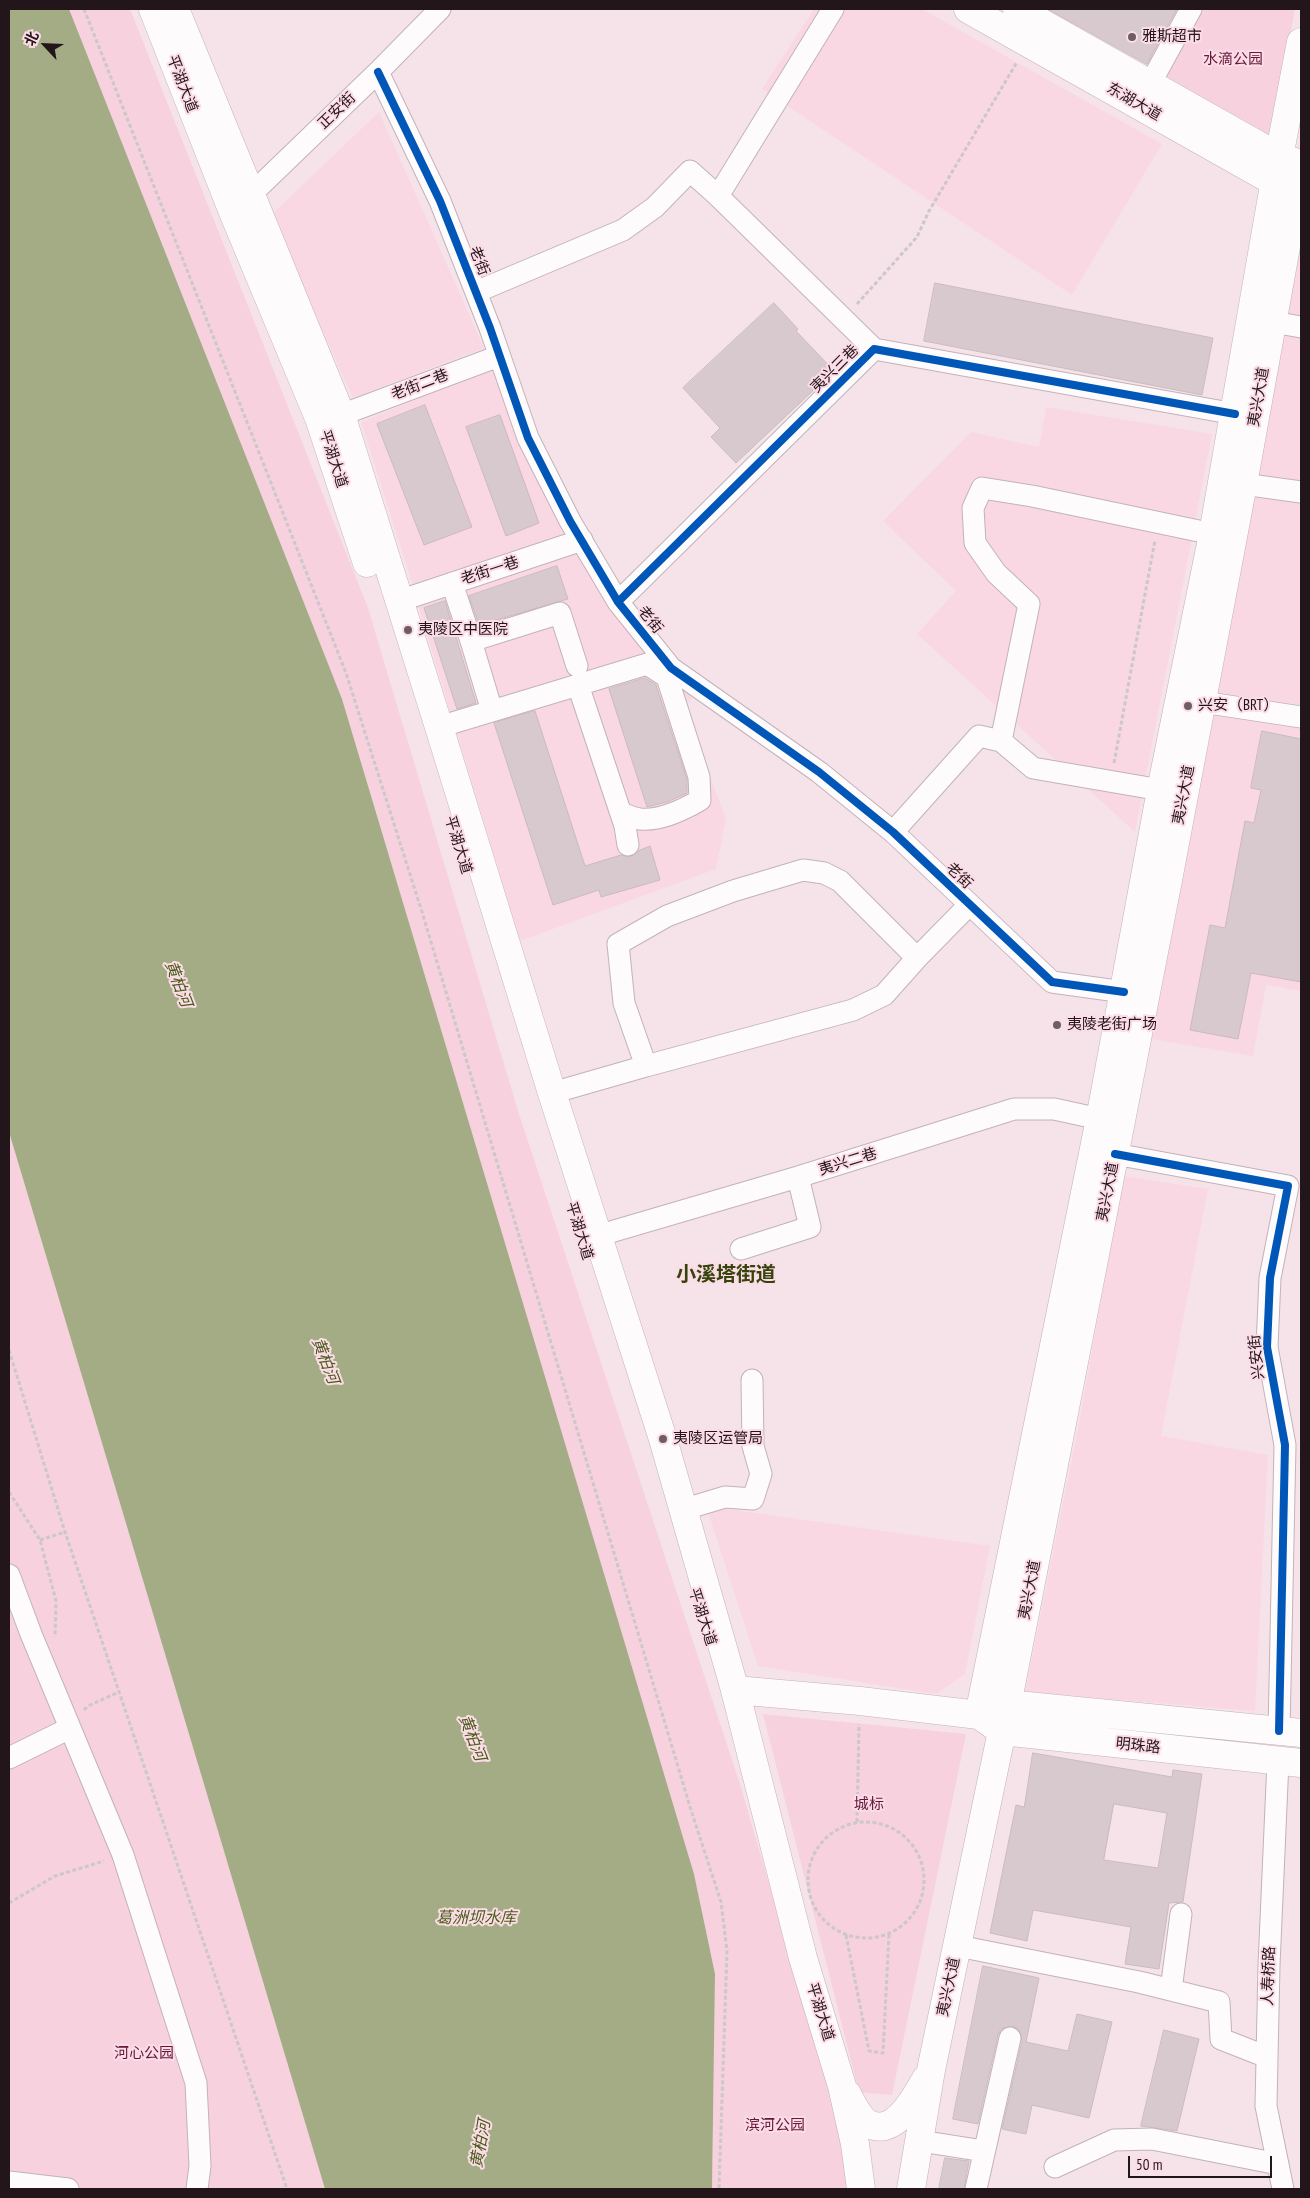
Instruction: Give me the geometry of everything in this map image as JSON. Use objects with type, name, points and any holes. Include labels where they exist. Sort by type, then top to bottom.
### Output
[{"type":"main road","name":"平湖大道","points":[[153,9],[340,415],[440,727],[552,1093],[662,1438],[735,1690],[803,1958],[842,2086],[855,2144],[861,2189]]},
{"type":"main road","name":"平湖大道","points":[[175,9],[242,204],[319,418],[406,679],[713,1651],[735,1690]]},
{"type":"main road","name":"东湖大道","points":[[968,9],[1029,42],[1292,175]]},
{"type":"main road","name":"东湖大道","points":[[1017,9],[1150,84],[1292,175]]},
{"type":"main road","name":"夷兴大道","points":[[911,2189],[931,2070],[1002,1731],[1115,1154],[1273,322],[1292,175],[1301,42]]},
{"type":"main road","name":"夷兴大道","points":[[979,1715],[1100,1119],[1161,790],[1213,534],[1235,414],[1292,175]]},
{"type":"main road","name":"明珠路","points":[[735,1690],[860,1700],[979,1715],[1002,1731],[1290,1762]]},
{"type":"main road","name":"明珠路","points":[[979,1715],[1007,1704],[1290,1732]]},
{"type":"main road","points":[[842,2086],[857,2111],[867,2122],[879,2126],[893,2123],[905,2110],[931,2070]]},
{"type":"street","name":"正安街","points":[[242,204],[440,9]]},
{"type":"street","points":[[718,196],[833,9]]},
{"type":"street","points":[[1150,84],[1191,9]]},
{"type":"street","name":"老街","points":[[378,72],[440,201],[500,356],[528,438],[582,540],[618,602],[671,668],[818,772],[893,832],[1052,982],[1124,992]]},
{"type":"street","name":"夷兴三巷","points":[[476,292],[623,230],[655,207],[690,171],[718,196],[874,350],[1235,414]]},
{"type":"street","points":[[1273,322],[1301,326]]},
{"type":"street","name":"夷兴三巷","points":[[618,602],[874,350]]},
{"type":"street","name":"老街二巷","points":[[340,415],[500,356]]},
{"type":"street","points":[[1243,484],[1301,492]]},
{"type":"street","points":[[1001,741],[1029,604],[996,573],[975,542],[973,508],[982,488],[1032,496],[1213,534]]},
{"type":"street","name":"老街一巷","points":[[399,601],[582,540]]},
{"type":"street","points":[[452,583],[492,711]]},
{"type":"street","points":[[471,642],[560,613],[621,813],[628,845]]},
{"type":"street","points":[[440,727],[492,711],[578,676],[647,664],[667,677],[699,777],[700,800],[684,809],[654,818],[639,819],[621,813]]},
{"type":"street","points":[[1202,702],[1301,717]]},
{"type":"street","points":[[893,832],[979,736],[1001,741],[1033,768],[1110,783],[1161,790]]},
{"type":"street","points":[[646,1066],[624,1003],[618,944],[667,916],[733,891],[803,870],[824,873],[840,881],[917,958]]},
{"type":"street","points":[[552,1093],[853,1010],[884,995],[969,905]]},
{"type":"street","name":"夷兴二巷","points":[[597,1236],[798,1177],[1014,1109],[1054,1109],[1100,1119]]},
{"type":"street","name":"兴安街","points":[[1115,1154],[1288,1186],[1270,1278],[1266,1347],[1285,1445],[1290,1732]]},
{"type":"street","points":[[741,1249],[810,1227],[798,1177]]},
{"type":"street","points":[[682,1510],[725,1497],[753,1499],[761,1474],[754,1446],[752,1380]]},
{"type":"street","points":[[9,1575],[31,1634],[123,1855],[196,2083],[200,2166],[197,2189]]},
{"type":"street","points":[[9,1758],[70,1728]]},
{"type":"street","name":"人寿桥路","points":[[1283,2189],[1266,2106],[1269,1965],[1290,1762]]},
{"type":"street","points":[[1171,1990],[1181,1914]]},
{"type":"street","points":[[958,1946],[1140,1982],[1219,2002],[1221,2039],[1267,2057]]},
{"type":"street","points":[[976,2189],[1010,2038]]},
{"type":"street","points":[[1055,2167],[1114,2140],[1152,2139],[1278,2164]]},
{"type":"street","points":[[920,2141],[984,2151]]},
{"type":"street","points":[[9,2182],[68,2189]]},
{"type":"path","points":[[84,9],[346,673],[422,912],[688,1801],[721,1902],[726,1951],[719,2189]]},
{"type":"path","points":[[843,320],[917,237],[929,211],[1029,42]]},
{"type":"path","points":[[1110,783],[1159,522]]},
{"type":"path","points":[[9,1350],[65,1532],[287,2189]]},
{"type":"path","points":[[9,1492],[40,1540],[56,1601],[55,1640]]},
{"type":"path","points":[[40,1540],[65,1532]]},
{"type":"path","points":[[70,1728],[88,1706],[119,1692]]},
{"type":"path","points":[[857,1822],[860,1700]]},
{"type":"path","points":[[857,1822],[876,1822],[894,1828],[909,1839],[920,1855],[925,1873],[924,1892],[917,1910],[905,1924],[889,1934],[868,1938],[846,1935],[830,1926],[817,1912],[809,1894],[808,1875],[813,1856],[824,1840],[839,1828],[857,1822]]},
{"type":"path","points":[[9,1903],[55,1876],[123,1855]]},
{"type":"path","points":[[846,1935],[869,2051],[883,2053],[889,1934]]},
{"type":"shaded area","points":[[814,9],[922,9],[1162,144],[1072,295],[762,89]]},
{"type":"shaded area","points":[[379,112],[484,348],[353,398],[270,216]]},
{"type":"shaded area","points":[[1301,217],[1301,706],[1212,692]]},
{"type":"shaded area","points":[[493,368],[570,536],[414,589],[361,422]]},
{"type":"shaded area","points":[[1046,407],[1212,434],[1135,832],[917,634],[956,591],[883,521],[971,432],[1039,447]]},
{"type":"shaded area","points":[[577,551],[695,694],[683,708],[726,818],[716,869],[520,941],[418,605]]},
{"type":"shaded area","points":[[1213,711],[1301,726],[1301,991],[1266,985],[1253,1056],[1151,1039]]},
{"type":"shaded area","points":[[1123,1176],[1208,1189],[1161,1436],[1268,1455],[1255,1711],[1025,1692],[1079,1424]]},
{"type":"shaded area","points":[[706,1506],[990,1546],[965,1674],[936,1694],[758,1666]]},
{"type":"green space","name":"滨河公园","points":[[69,9],[130,9],[368,608],[518,1111],[739,1781],[842,2134],[848,2189],[712,2189],[715,1974],[694,1874],[342,699]]},
{"type":"green space","name":"水滴公园","points":[[1184,9],[1295,9],[1269,141],[1150,71]]},
{"type":"green space","name":"河心公园","points":[[9,1132],[325,2189],[9,2189]]},
{"type":"green space","name":"城标","points":[[763,1714],[966,1734],[892,2095],[859,2092]]},
{"type":"water","name":"葛洲坝水库","points":[[9,9],[69,9],[342,699],[694,1874],[715,1974],[712,2189],[325,2189],[9,1132]]},
{"type":"building","name":"雅斯超市","points":[[1048,9],[1177,9],[1147,64]]},
{"type":"building","points":[[935,283],[1213,338],[1202,395],[924,341]]},
{"type":"building","points":[[774,303],[798,329],[796,331],[834,371],[736,463],[711,437],[720,428],[683,388]]},
{"type":"building","points":[[425,405],[472,527],[424,545],[377,424]]},
{"type":"building","points":[[500,415],[539,523],[506,536],[466,427]]},
{"type":"building","points":[[557,566],[568,599],[479,625],[469,596]]},
{"type":"building","points":[[445,601],[476,703],[457,709],[424,608]]},
{"type":"building","points":[[645,678],[656,685],[687,779],[687,793],[667,802],[647,807],[609,689]]},
{"type":"building","points":[[535,711],[585,866],[621,855],[630,857],[650,846],[660,880],[601,897],[599,890],[553,905],[494,723]]},
{"type":"building","points":[[1262,731],[1301,739],[1301,982],[1251,973],[1238,1039],[1190,1030],[1210,925],[1225,928],[1245,821],[1254,823],[1261,790],[1251,788]]},
{"type":"building","points":[[1033,1753],[1172,1777],[1173,1770],[1202,1774],[1183,1902],[1169,1903],[1159,1969],[1125,1964],[1131,1927],[1033,1910],[1027,1941],[990,1933],[1016,1805],[1024,1807]],"holes":[[[1114,1804],[1167,1813],[1158,1868],[1104,1860]]]},
{"type":"building","points":[[983,1966],[1039,1978],[1026,2042],[1068,2051],[1077,2014],[1112,2022],[1089,2118],[1032,2105],[1026,2134],[1002,2129],[1022,2041],[1019,2029],[1012,2026],[1001,2029],[998,2035],[978,2124],[953,2119]]},
{"type":"building","points":[[1164,2030],[1199,2039],[1177,2131],[1141,2126]]},
{"type":"building","points":[[945,2158],[969,2161],[964,2189],[939,2189]]},
{"type":"cycle path","points":[[378,72],[440,201],[490,328],[528,438],[570,521],[618,602],[671,668],[819,772],[893,832],[1052,982],[1124,992]]},
{"type":"cycle path","points":[[618,602],[874,349],[1235,414]]},
{"type":"cycle path","points":[[1115,1154],[1288,1186],[1270,1278],[1267,1347],[1285,1445],[1279,1731]]},
{"type":"place","name":"雅斯超市","points":[[1132,37]]},
{"type":"place","name":"夷陵区中医院","points":[[408,630]]},
{"type":"place","name":"兴安（BRT）","points":[[1188,706]]},
{"type":"place","name":"夷陵老街广场","points":[[1057,1025]]},
{"type":"place","name":"夷陵区运管局","points":[[663,1439]]},
{"type":"district","name":"小溪塔街道","points":[[726,1275]]},
{"type":"water label","name":"黄柏河","points":[[178,984]]},
{"type":"water label","name":"黄柏河","points":[[325,1361]]},
{"type":"water label","name":"黄柏河","points":[[472,1738]]},
{"type":"water label","name":"黄柏河","points":[[481,2144]]}]
